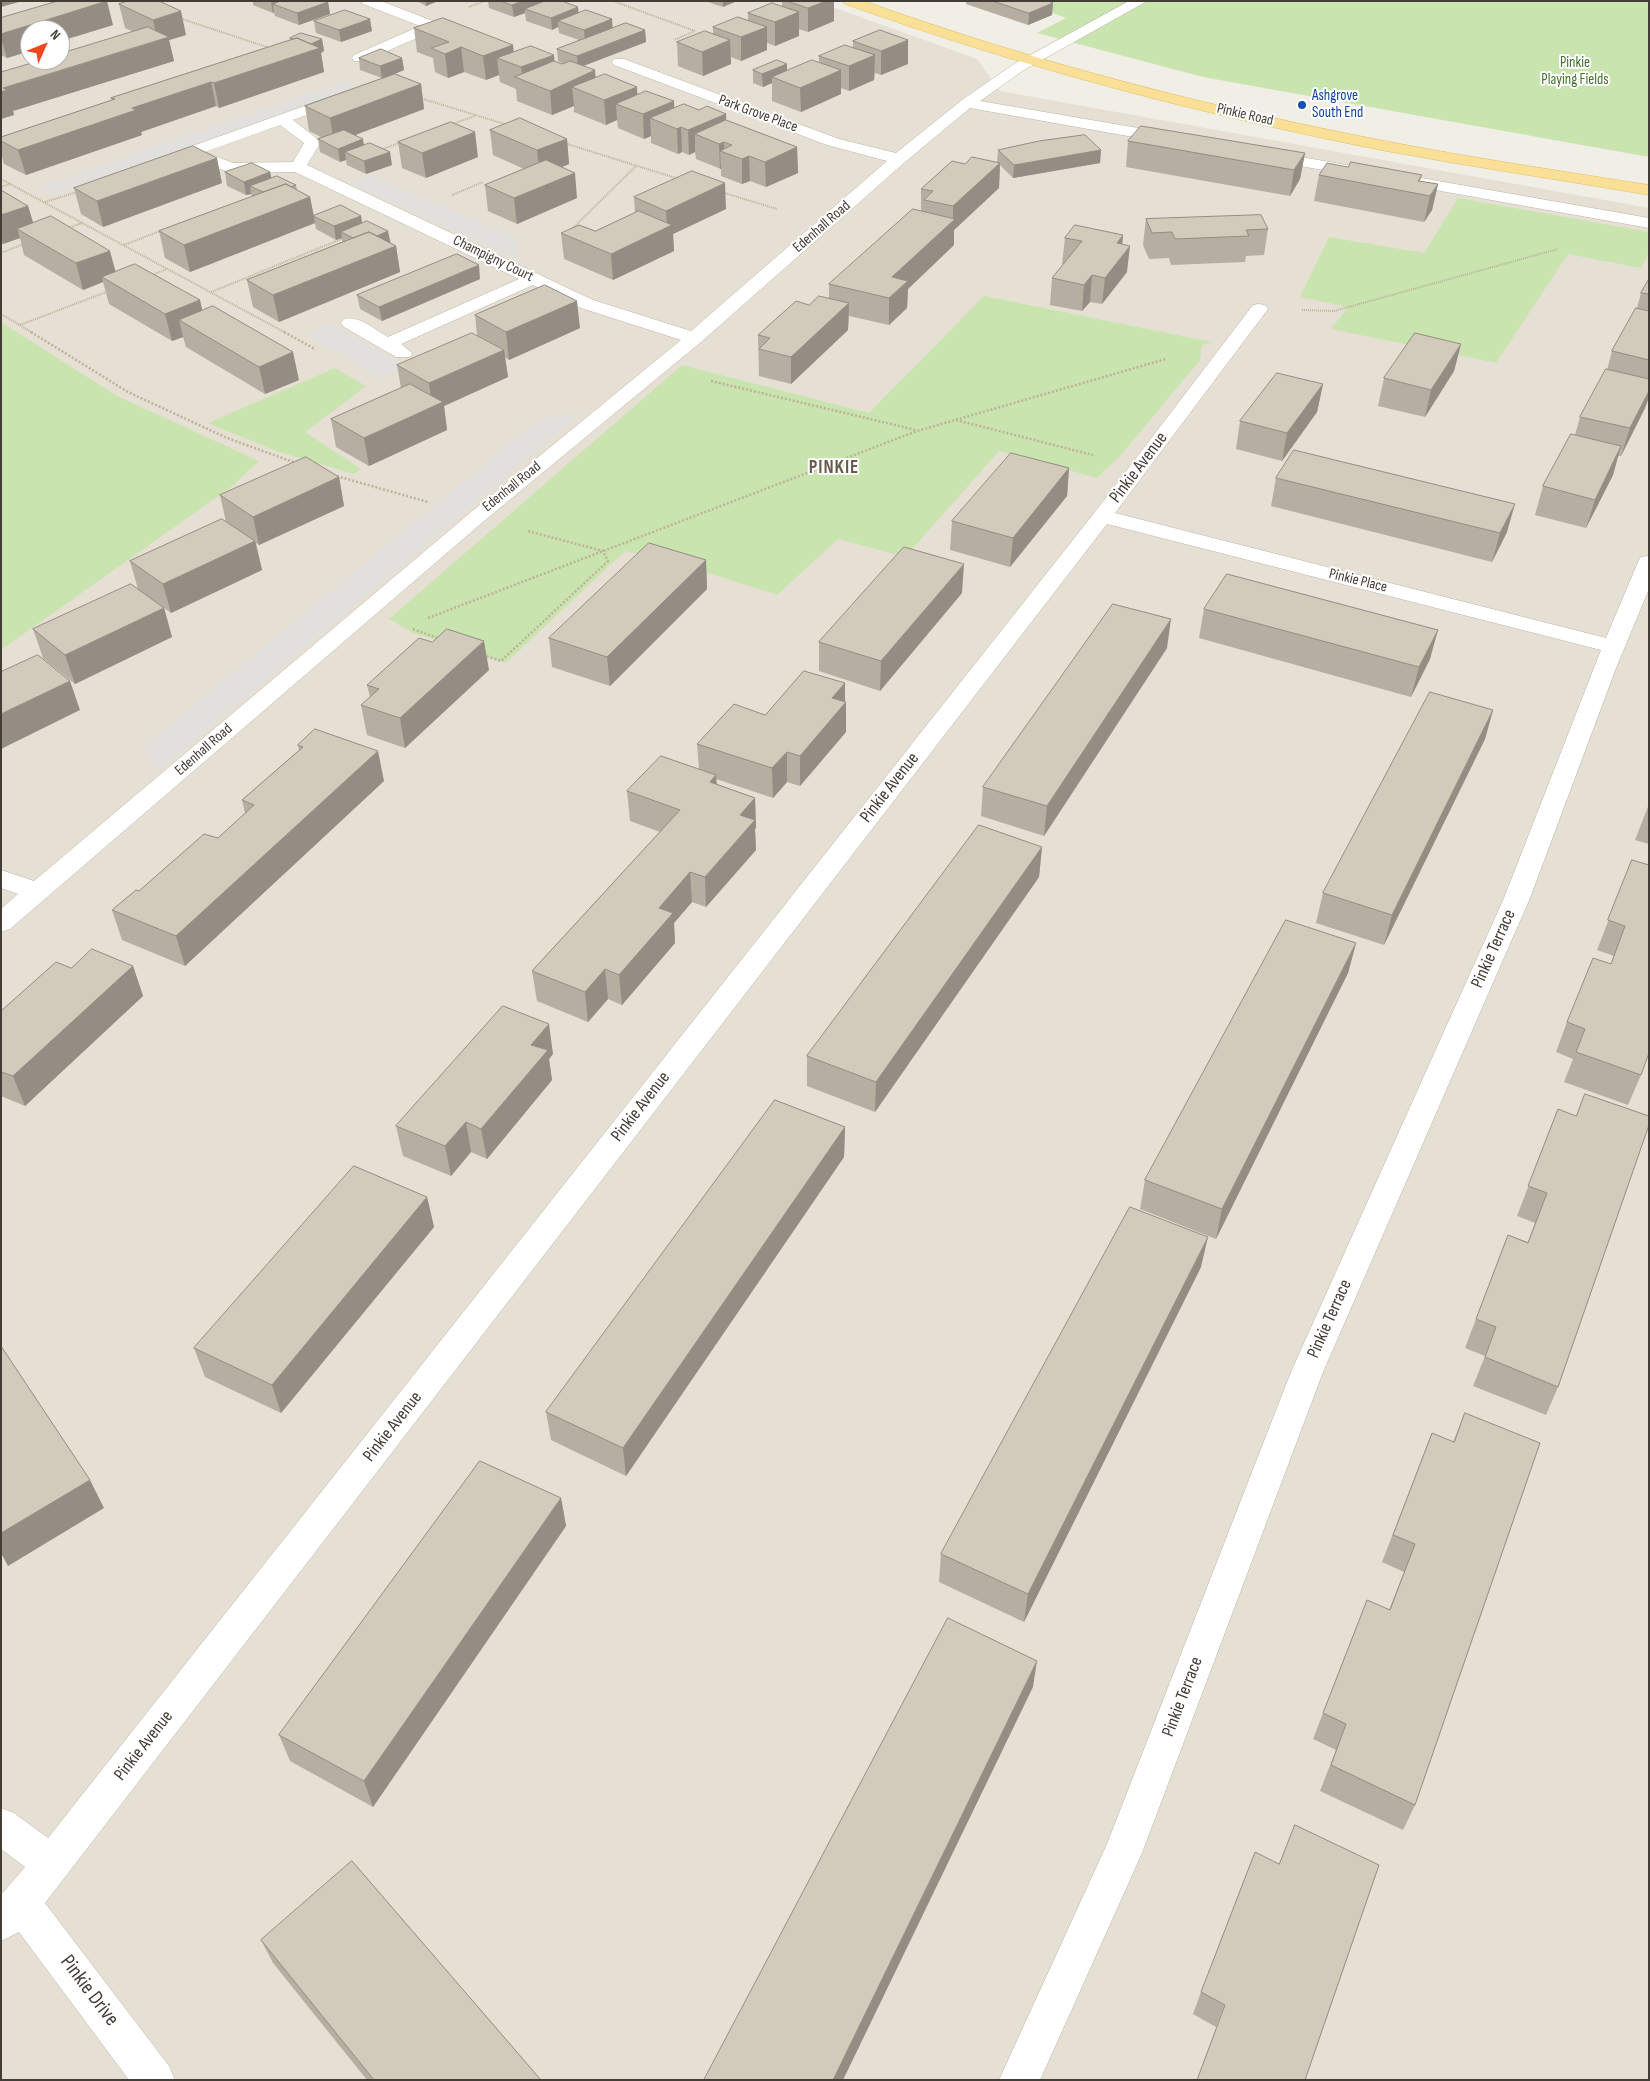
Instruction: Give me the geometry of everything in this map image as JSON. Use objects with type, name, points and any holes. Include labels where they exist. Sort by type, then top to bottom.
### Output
[{"type":"main road","name":"Pinkie Road","points":[[850,1],[903,21],[1114,85],[1348,138],[1649,190]]},
{"type":"street","points":[[359,58],[434,26],[368,1]]},
{"type":"street","name":"Edenhall Road","points":[[1,923],[477,517],[694,338],[826,225],[899,159],[967,103],[1030,61],[1140,1]]},
{"type":"street","name":"Park Grove Place","points":[[620,62],[833,142],[899,159]]},
{"type":"street","points":[[172,158],[344,97]]},
{"type":"street","points":[[967,103],[1191,142]]},
{"type":"street","points":[[282,119],[313,142],[298,167]]},
{"type":"street","name":"Champigny Court","points":[[190,152],[231,168],[298,167],[587,304],[694,338]]},
{"type":"street","name":"Pinkie Road","points":[[1250,152],[1649,223]]},
{"type":"street","points":[[387,344],[529,277]]},
{"type":"street","name":"Pinkie Avenue","points":[[11,1913],[52,1864],[1102,516],[1259,309]]},
{"type":"street","points":[[350,323],[404,354]]},
{"type":"street","name":"Pinkie Place","points":[[1102,516],[1614,647]]},
{"type":"street","name":"Pinkie Terrace","points":[[1019,2080],[1123,1853],[1307,1372],[1517,898],[1649,562]]},
{"type":"street","points":[[1,878],[37,892]]},
{"type":"street","points":[[1,1826],[52,1864]]},
{"type":"street","name":"Pinkie Drive","points":[[11,1913],[156,2080]]},
{"type":"path","points":[[175,17],[278,51]]},
{"type":"path","points":[[260,51],[270,48]]},
{"type":"path","points":[[412,96],[514,127]]},
{"type":"path","points":[[561,142],[684,180]]},
{"type":"path","points":[[529,277],[636,166]]},
{"type":"path","points":[[1,179],[321,352]]},
{"type":"path","points":[[1,186],[10,184]]},
{"type":"path","points":[[712,189],[826,225]]},
{"type":"path","points":[[44,202],[81,191]]},
{"type":"path","points":[[64,230],[82,223]]},
{"type":"path","points":[[1,253],[28,243]]},
{"type":"path","points":[[1259,309],[1334,311],[1563,248]]},
{"type":"path","points":[[149,276],[168,269]]},
{"type":"path","points":[[20,325],[112,290]]},
{"type":"path","points":[[1,314],[128,392],[227,438],[304,466]]},
{"type":"path","points":[[424,620],[917,430],[1198,350],[1228,350]]},
{"type":"path","points":[[667,360],[696,366],[686,375],[917,430]]},
{"type":"path","points":[[956,420],[1140,467]]},
{"type":"path","points":[[331,474],[477,517],[603,551],[608,560],[501,661],[475,652]]},
{"type":"path","points":[[415,623],[406,627],[441,639]]},
{"type":"shaded area","points":[[1,1],[816,1],[977,59],[1000,91],[1649,208],[1649,2080],[1,2080]]},
{"type":"shaded area","points":[[347,80],[363,88],[55,195],[39,187]]},
{"type":"shaded area","points":[[371,175],[518,239],[518,260],[349,183]]},
{"type":"shaded area","points":[[331,323],[407,367],[379,378],[305,334]]},
{"type":"shaded area","points":[[582,412],[159,771],[143,747],[538,420]]},
{"type":"green space","name":"Pinkie Playing Fields","points":[[1020,1],[1649,1],[1649,157],[1203,77],[1037,33],[1066,18]]},
{"type":"green space","points":[[1458,198],[1649,232],[1649,253],[1641,268],[1568,254],[1496,363],[1331,329],[1348,307],[1300,297],[1329,237],[1424,253]]},
{"type":"green space","points":[[984,296],[1212,342],[1202,345],[1200,360],[1121,455],[1097,478],[999,451],[905,557],[838,539],[777,595],[674,562],[625,551],[506,663],[413,633],[389,619],[682,365],[869,413]]},
{"type":"green space","points":[[1,322],[117,396],[259,461],[231,487],[1,650]]},
{"type":"green space","points":[[335,368],[366,386],[305,432],[361,469],[354,474],[276,451],[208,423]]},
{"type":"building","points":[[58,1],[107,1],[46,20],[20,20],[20,28],[1,34],[1,18]]},
{"type":"building","points":[[128,1],[159,1],[181,11],[153,20],[119,4]]},
{"type":"building","points":[[281,1],[328,2],[297,13],[273,4]]},
{"type":"building","points":[[501,1],[523,1],[512,5]]},
{"type":"building","points":[[545,1],[562,1],[578,7],[551,18],[525,9]]},
{"type":"building","points":[[787,1],[826,1],[808,8]]},
{"type":"building","points":[[993,1],[1048,1],[1053,3],[1029,13]]},
{"type":"building","points":[[772,3],[799,12],[775,22],[748,13]]},
{"type":"building","points":[[345,10],[370,19],[339,30],[314,21]]},
{"type":"building","points":[[586,10],[612,19],[584,30],[558,21]]},
{"type":"building","points":[[738,17],[767,27],[741,37],[713,27]]},
{"type":"building","points":[[443,18],[513,45],[483,56],[461,47],[445,54],[431,48],[449,42],[414,28]]},
{"type":"building","points":[[626,23],[645,30],[577,56],[557,49]]},
{"type":"building","points":[[148,27],[169,37],[70,67],[70,51]]},
{"type":"building","points":[[880,30],[908,40],[881,51],[853,41]]},
{"type":"building","points":[[705,31],[730,40],[702,52],[677,42]]},
{"type":"building","points":[[301,33],[322,39],[311,44],[297,38],[290,38]]},
{"type":"building","points":[[297,38],[320,48],[132,108],[136,110],[18,150],[1,141],[1,137],[115,99],[111,98]]},
{"type":"building","points":[[845,45],[875,55],[849,66],[819,56]]},
{"type":"building","points":[[531,46],[554,55],[521,67],[497,58]]},
{"type":"building","points":[[381,49],[402,58],[380,66],[359,58]]},
{"type":"building","points":[[777,60],[787,64],[762,74],[753,70]]},
{"type":"building","points":[[812,60],[841,70],[800,88],[772,77]]},
{"type":"building","points":[[554,61],[562,64],[570,61],[595,70],[550,91],[515,77]]},
{"type":"building","points":[[20,66],[20,70],[62,70],[3,88],[7,90],[1,92],[1,72]]},
{"type":"building","points":[[395,74],[421,84],[330,118],[305,106]]},
{"type":"building","points":[[605,74],[637,87],[604,100],[572,87]]},
{"type":"building","points":[[646,91],[674,101],[643,114],[616,104]]},
{"type":"building","points":[[684,104],[699,110],[707,106],[726,114],[688,130],[681,127],[677,129],[650,118]]},
{"type":"building","points":[[520,118],[567,139],[537,150],[490,130]]},
{"type":"building","points":[[726,120],[797,147],[765,162],[749,156],[742,159],[720,151],[732,145],[724,142],[719,144],[695,134]]},
{"type":"building","points":[[451,122],[475,132],[422,153],[398,142]]},
{"type":"building","points":[[1141,126],[1305,153],[1294,170],[1128,141]]},
{"type":"building","points":[[344,130],[363,139],[338,149],[318,139]]},
{"type":"building","points":[[1085,135],[1101,150],[1014,165],[998,150],[1039,141]]},
{"type":"building","points":[[370,143],[390,152],[364,161],[345,152]]},
{"type":"building","points":[[193,146],[217,158],[97,201],[74,188]]},
{"type":"building","points":[[972,157],[1000,163],[953,206],[924,200],[933,191],[921,189],[952,161],[965,164]]},
{"type":"building","points":[[546,160],[575,173],[514,198],[485,185]]},
{"type":"building","points":[[1351,162],[1422,175],[1418,181],[1438,184],[1430,196],[1319,175],[1327,163],[1348,167]]},
{"type":"building","points":[[252,163],[270,172],[244,182],[225,172]]},
{"type":"building","points":[[692,171],[725,183],[666,211],[634,197]]},
{"type":"building","points":[[277,176],[296,185],[291,187],[286,184],[263,192],[250,186]]},
{"type":"building","points":[[286,184],[310,197],[184,245],[159,231]]},
{"type":"building","points":[[1,190],[28,206],[1,215]]},
{"type":"building","points":[[341,205],[361,216],[334,226],[313,216]]},
{"type":"building","points":[[913,209],[955,219],[892,277],[908,281],[889,298],[829,284]]},
{"type":"building","points":[[639,211],[672,225],[611,254],[561,233],[579,225],[595,231]]},
{"type":"building","points":[[1261,215],[1268,229],[1246,230],[1249,236],[1175,239],[1172,232],[1152,233],[1146,219]]},
{"type":"building","points":[[51,216],[110,251],[76,263],[17,229]]},
{"type":"building","points":[[367,221],[388,231],[377,236],[369,232],[353,238],[341,232]]},
{"type":"building","points":[[1075,225],[1123,235],[1117,243],[1130,246],[1105,278],[1092,275],[1084,285],[1052,278],[1082,241],[1065,238]]},
{"type":"building","points":[[369,232],[396,246],[273,295],[247,280]]},
{"type":"building","points":[[457,254],[479,265],[379,307],[357,295]]},
{"type":"building","points":[[135,264],[200,300],[165,314],[102,277]]},
{"type":"building","points":[[1649,279],[1649,294],[1641,293]]},
{"type":"building","points":[[545,285],[577,301],[506,332],[475,315]]},
{"type":"building","points":[[819,296],[849,303],[791,357],[759,349],[770,338],[758,335],[796,301],[809,305]]},
{"type":"building","points":[[213,306],[293,352],[259,367],[179,320]]},
{"type":"building","points":[[1636,308],[1649,311],[1649,360],[1612,351]]},
{"type":"building","points":[[472,333],[504,350],[429,383],[397,365]]},
{"type":"building","points":[[1415,333],[1461,344],[1431,390],[1384,378]]},
{"type":"building","points":[[1606,369],[1649,379],[1649,391],[1630,428],[1580,417]]},
{"type":"building","points":[[1277,373],[1323,384],[1287,433],[1240,421]]},
{"type":"building","points":[[410,384],[443,402],[364,438],[331,419]]},
{"type":"building","points":[[1571,434],[1621,446],[1595,500],[1543,486]]},
{"type":"building","points":[[1294,450],[1515,504],[1500,533],[1276,478]]},
{"type":"building","points":[[1011,453],[1069,468],[1013,538],[952,521]]},
{"type":"building","points":[[306,457],[339,477],[253,517],[220,495]]},
{"type":"building","points":[[222,519],[255,541],[163,584],[130,561]]},
{"type":"building","points":[[649,543],[706,560],[607,657],[549,638]]},
{"type":"building","points":[[904,547],[964,564],[881,661],[819,642]]},
{"type":"building","points":[[1227,574],[1438,630],[1419,667],[1204,609]]},
{"type":"building","points":[[131,584],[164,608],[65,655],[33,629]]},
{"type":"building","points":[[1113,604],[1171,619],[1047,806],[983,787]]},
{"type":"building","points":[[447,629],[484,641],[400,718],[361,705],[379,689],[367,685],[419,638],[432,642]]},
{"type":"building","points":[[38,655],[70,681],[1,714],[1,672]]},
{"type":"building","points":[[804,671],[845,683],[832,698],[846,702],[800,756],[787,752],[772,768],[697,744],[734,704],[765,715]]},
{"type":"building","points":[[1430,692],[1493,710],[1392,915],[1323,893]]},
{"type":"building","points":[[315,729],[378,751],[176,936],[112,910],[136,890],[139,891],[204,834],[218,838],[254,805],[242,800],[303,747],[298,745]]},
{"type":"building","points":[[661,756],[716,775],[710,782],[755,798],[740,815],[755,820],[705,877],[690,872],[659,908],[673,913],[619,975],[605,969],[585,992],[532,971],[680,810],[627,791]]},
{"type":"building","points":[[979,825],[1042,847],[876,1082],[807,1056]]},
{"type":"building","points":[[1632,860],[1649,865],[1649,1053],[1641,1075],[1576,1052],[1585,1029],[1567,1022],[1593,958],[1611,964],[1625,926],[1608,920]]},
{"type":"building","points":[[1286,920],[1356,943],[1222,1209],[1145,1180]]},
{"type":"building","points":[[92,949],[133,966],[13,1076],[1,1072],[1,1011],[56,962],[71,968]]},
{"type":"building","points":[[503,1006],[549,1024],[531,1045],[548,1050],[481,1129],[466,1122],[445,1146],[396,1126]]},
{"type":"building","points":[[1585,1094],[1649,1116],[1649,1125],[1558,1387],[1485,1357],[1496,1327],[1476,1319],[1508,1235],[1528,1243],[1547,1193],[1528,1186],[1558,1109],[1576,1116]]},
{"type":"building","points":[[775,1100],[845,1127],[623,1448],[546,1412]]},
{"type":"building","points":[[354,1166],[427,1197],[272,1385],[194,1348]]},
{"type":"building","points":[[1130,1207],[1208,1237],[1028,1594],[941,1554]]},
{"type":"building","points":[[1,1346],[90,1480],[1,1533]]},
{"type":"building","points":[[1465,1413],[1540,1443],[1415,1805],[1331,1765],[1346,1724],[1323,1713],[1367,1600],[1390,1610],[1415,1544],[1393,1535],[1432,1433],[1454,1442]]},
{"type":"building","points":[[480,1461],[561,1498],[364,1781],[279,1735]]},
{"type":"building","points":[[948,1618],[1037,1661],[833,2080],[704,2080]]},
{"type":"building","points":[[1295,1825],[1379,1865],[1305,2080],[1197,2080],[1225,2005],[1201,1992],[1255,1852],[1279,1864]]},
{"type":"building","points":[[352,1861],[541,2080],[374,2080],[261,1940]]},
{"type":"place","name":"Ashgrove South End","points":[[1302,105]]},
{"type":"district","name":"PINKIE","points":[[834,468]]}]
